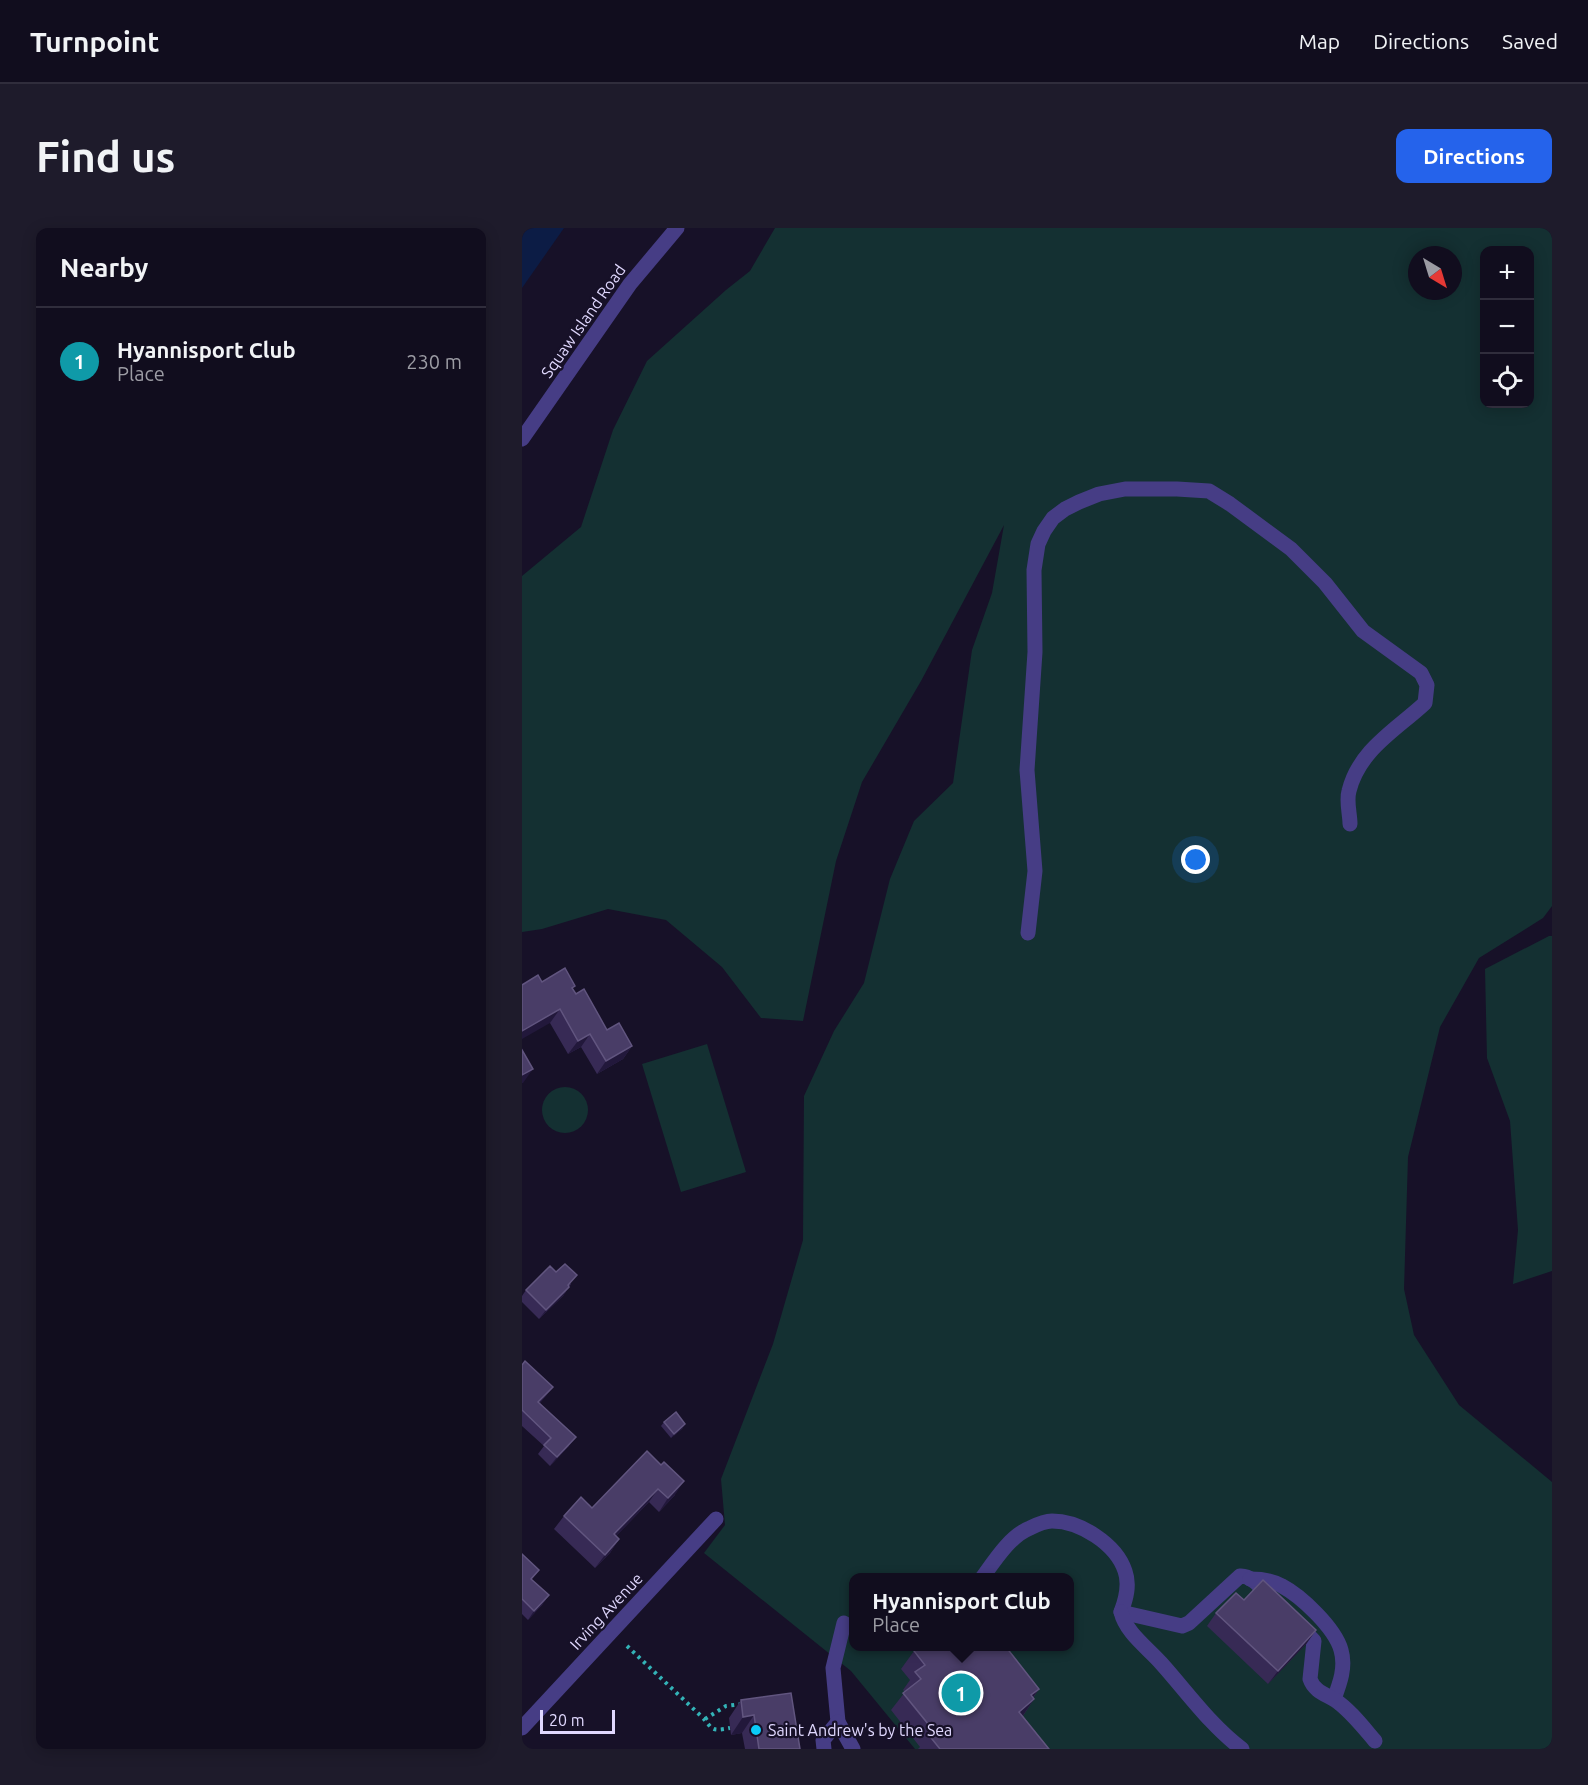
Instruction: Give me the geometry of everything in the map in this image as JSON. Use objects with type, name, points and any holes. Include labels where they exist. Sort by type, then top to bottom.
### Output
[{"type":"street","name":"Squaw Island Road","points":[[522,439],[630,284],[677,228]]},
{"type":"street","points":[[1028,933],[1035,871],[1027,770],[1035,652],[1035,556],[1038,544],[1053,518],[1065,509],[1099,494],[1125,489],[1209,491],[1291,549],[1325,583],[1363,631],[1421,673],[1427,685],[1425,703],[1375,745],[1357,768],[1348,793],[1350,824]]},
{"type":"street","name":"Irving Avenue","points":[[522,1728],[716,1519]]},
{"type":"street","points":[[986,1573],[1008,1545],[1028,1528],[1050,1521],[1068,1522],[1089,1531],[1119,1558],[1125,1571],[1128,1585],[1121,1612],[1132,1632],[1180,1687],[1242,1749]]},
{"type":"street","points":[[1121,1612],[1182,1626],[1189,1623],[1235,1578],[1246,1575],[1314,1641],[1310,1679],[1312,1684],[1343,1706],[1375,1741]]},
{"type":"street","points":[[1250,1579],[1268,1580],[1283,1586],[1327,1624],[1341,1650],[1343,1670],[1334,1699]]},
{"type":"street","points":[[844,1623],[833,1668],[838,1722],[854,1749]]},
{"type":"street","points":[[824,1749],[823,1740],[838,1722]]},
{"type":"path","points":[[627,1646],[705,1719],[711,1728],[715,1730],[730,1728]]},
{"type":"path","points":[[705,1719],[726,1706],[747,1703]]},
{"type":"green space","points":[[775,228],[1552,228],[1552,906],[1543,918],[1479,958],[1440,1027],[1408,1157],[1404,1289],[1414,1335],[1459,1405],[1552,1482],[1552,1749],[915,1749],[851,1671],[704,1553],[725,1525],[721,1479],[773,1344],[803,1240],[804,1096],[834,1031],[864,983],[890,879],[914,821],[953,783],[972,650],[992,593],[1004,525],[921,681],[862,782],[836,861],[803,1021],[761,1018],[722,967],[666,920],[608,909],[542,929],[522,932],[522,576],[581,527],[613,430],[647,361],[750,271]]},
{"type":"green space","points":[[1552,936],[1552,1271],[1513,1284],[1518,1230],[1510,1121],[1487,1058],[1485,969]]},
{"type":"green space","points":[[707,1044],[746,1172],[681,1192],[642,1064]]},
{"type":"green space","points":[[565,1087],[581,1094],[588,1110],[581,1126],[565,1133],[549,1126],[542,1110],[549,1094]]},
{"type":"water","points":[[522,228],[564,228],[522,288]]},
{"type":"building","points":[[565,968],[575,986],[572,988],[576,994],[584,989],[607,1030],[619,1023],[632,1046],[606,1061],[590,1034],[578,1041],[560,1009],[522,1031],[522,985],[538,975],[542,982]]},
{"type":"building","points":[[522,1050],[533,1069],[522,1075]]},
{"type":"building","points":[[565,1264],[577,1275],[568,1285],[569,1287],[546,1310],[526,1290],[550,1266],[556,1272]]},
{"type":"building","points":[[525,1361],[553,1387],[538,1402],[576,1437],[557,1457],[544,1445],[551,1438],[522,1410],[522,1365]]},
{"type":"building","points":[[676,1412],[685,1424],[674,1434],[664,1422]]},
{"type":"building","points":[[647,1451],[661,1465],[664,1462],[684,1481],[668,1498],[658,1489],[614,1534],[619,1539],[605,1555],[564,1516],[581,1497],[592,1508]]},
{"type":"building","points":[[522,1554],[539,1570],[531,1579],[549,1595],[534,1611],[522,1599]]},
{"type":"building","points":[[1263,1580],[1316,1630],[1278,1671],[1216,1613],[1236,1593],[1244,1600]]},
{"type":"building","points":[[914,1651],[1009,1651],[1039,1689],[1031,1695],[1034,1699],[1019,1712],[1049,1749],[940,1749],[928,1734],[933,1730],[903,1693],[921,1679],[915,1672],[925,1665]]},
{"type":"building","points":[[791,1693],[800,1749],[759,1749],[754,1715],[743,1717],[741,1700]]},
{"type":"place","name":"Hyannisport Club","points":[[961,1693]]},
{"type":"place","name":"Saint Andrew's by the Sea","points":[[756,1730]]}]
